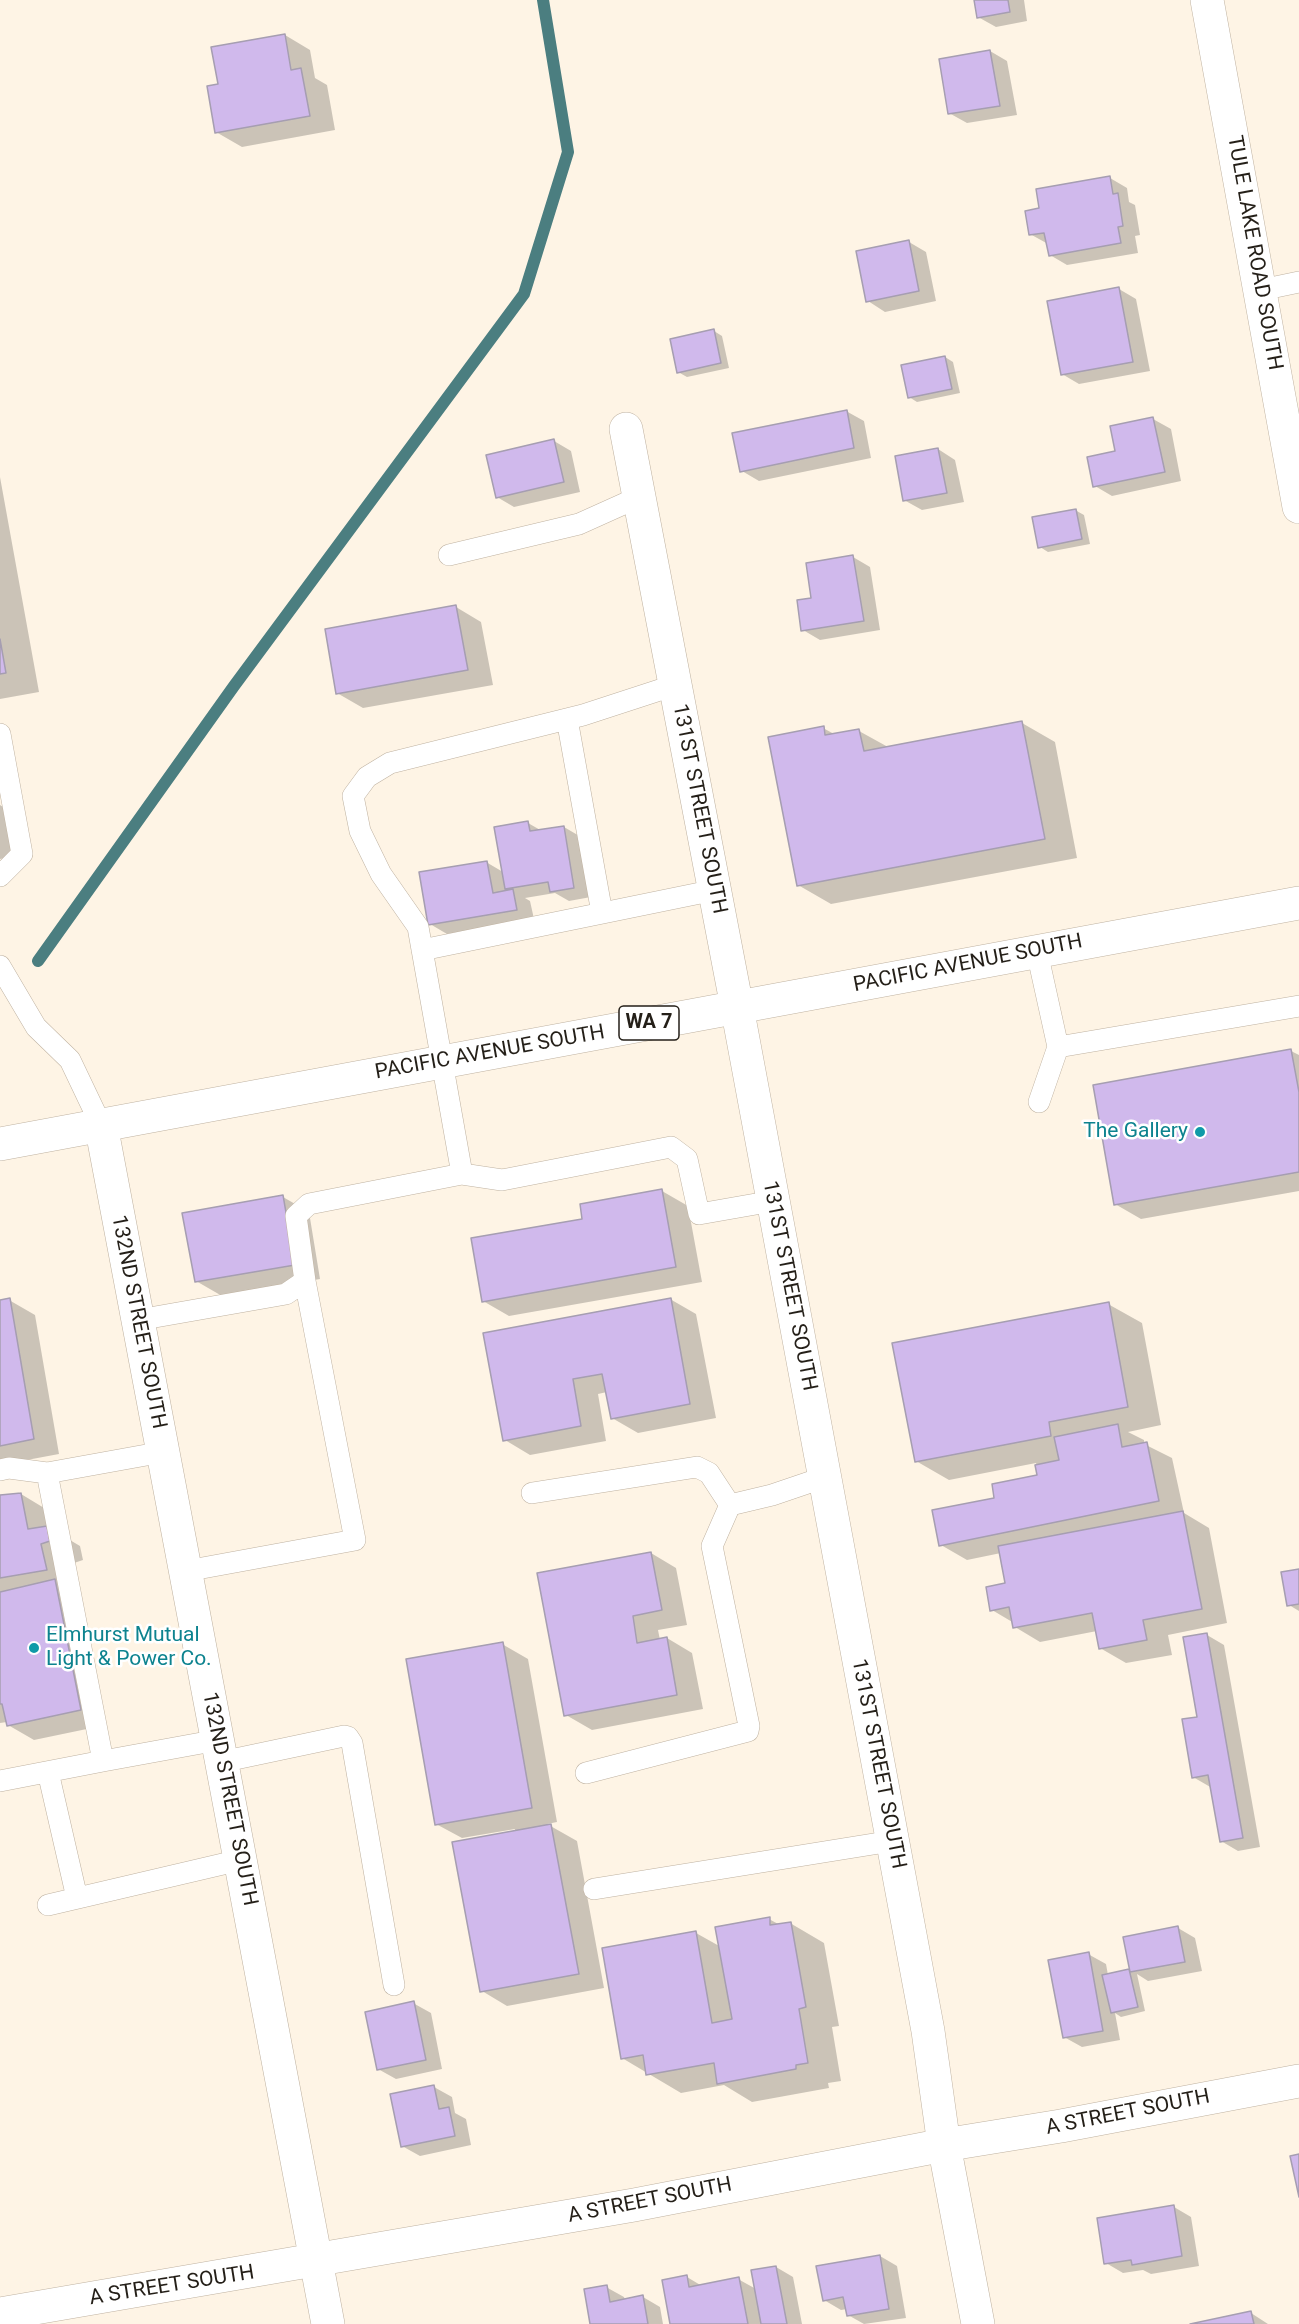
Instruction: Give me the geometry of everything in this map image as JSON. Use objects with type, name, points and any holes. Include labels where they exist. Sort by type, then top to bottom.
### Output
[{"type":"street","name":"TULE LAKE ROAD SOUTH","points":[[1207,0],[1299,506]]},
{"type":"street","name":"131ST STREET SOUTH","points":[[626,429],[715,890],[928,2031],[945,2145],[978,2324]]},
{"type":"street","name":"PACIFIC AVENUE SOUTH","points":[[0,1144],[1299,903]]},
{"type":"street","name":"132ND STREET SOUTH","points":[[101,1125],[328,2324]]},
{"type":"street","name":"A STREET SOUTH","points":[[0,2314],[634,2205],[945,2145],[1061,2126],[1299,2081]]},
{"type":"lane","points":[[1261,290],[1299,282]]},
{"type":"lane","points":[[449,555],[579,524],[639,497]]},
{"type":"lane","points":[[462,1174],[418,927],[381,874],[360,831],[353,796],[367,777],[390,763],[567,719],[675,686]]},
{"type":"lane","points":[[567,719],[602,913]]},
{"type":"lane","points":[[0,734],[22,854],[0,876]]},
{"type":"lane","points":[[422,950],[715,890]]},
{"type":"lane","points":[[1037,952],[1058,1047],[1039,1102]]},
{"type":"lane","points":[[0,961],[0,966],[36,1027],[70,1060],[101,1125]]},
{"type":"lane","points":[[1058,1047],[1299,1006]]},
{"type":"lane","points":[[186,1571],[355,1540],[305,1281],[296,1216],[309,1204],[462,1174],[502,1180],[671,1147],[687,1159],[699,1214],[773,1201]]},
{"type":"lane","points":[[138,1320],[286,1294],[305,1281]]},
{"type":"lane","points":[[0,1470],[9,1468],[47,1473],[163,1452]]},
{"type":"lane","points":[[532,1493],[697,1467],[709,1473],[730,1505]]},
{"type":"lane","points":[[47,1473],[103,1761]]},
{"type":"lane","points":[[730,1505],[772,1495],[825,1477]]},
{"type":"lane","points":[[586,1773],[748,1731],[749,1726],[712,1546],[730,1505]]},
{"type":"lane","points":[[0,1781],[103,1761],[348,1737],[352,1743],[393,1985]]},
{"type":"lane","points":[[48,1772],[77,1898]]},
{"type":"lane","points":[[594,1889],[892,1841]]},
{"type":"lane","points":[[48,1905],[240,1860]]},
{"type":"building","points":[[974,0],[1008,0],[1010,12],[977,18]]},
{"type":"building","points":[[285,34],[291,70],[301,68],[310,116],[215,133],[207,86],[218,84],[211,47]]},
{"type":"building","points":[[990,50],[1000,106],[948,114],[939,59]]},
{"type":"building","points":[[1110,176],[1113,194],[1118,193],[1123,226],[1118,227],[1121,243],[1049,256],[1044,233],[1029,235],[1025,211],[1039,208],[1036,189]]},
{"type":"building","points":[[909,240],[919,291],[866,302],[856,251]]},
{"type":"building","points":[[1119,287],[1133,362],[1061,375],[1047,301]]},
{"type":"building","points":[[714,329],[721,363],[677,373],[670,339]]},
{"type":"building","points":[[945,356],[952,389],[908,398],[901,365]]},
{"type":"building","points":[[847,410],[854,448],[740,472],[732,433]]},
{"type":"building","points":[[1153,417],[1165,472],[1093,487],[1087,457],[1115,451],[1110,426]]},
{"type":"building","points":[[554,439],[564,482],[496,498],[486,455]]},
{"type":"building","points":[[938,448],[947,493],[903,501],[895,456]]},
{"type":"building","points":[[1076,509],[1082,539],[1038,548],[1032,517]]},
{"type":"building","points":[[853,555],[864,621],[801,631],[797,600],[811,598],[806,563]]},
{"type":"building","points":[[456,605],[468,670],[336,694],[325,629]]},
{"type":"building","points":[[0,639],[6,673],[0,674]]},
{"type":"building","points":[[1022,721],[1045,839],[797,886],[768,737],[824,726],[825,735],[859,729],[864,751]]},
{"type":"building","points":[[528,821],[530,831],[564,826],[574,888],[550,892],[548,882],[505,889],[494,827]]},
{"type":"building","points":[[487,861],[493,893],[513,889],[517,910],[428,925],[419,872]]},
{"type":"building","name":"The Gallery","points":[[1291,1049],[1299,1092],[1299,1172],[1114,1205],[1093,1085]]},
{"type":"building","points":[[662,1189],[676,1267],[482,1302],[471,1238],[582,1219],[580,1204]]},
{"type":"building","points":[[283,1195],[295,1265],[195,1282],[182,1213]]},
{"type":"building","points":[[10,1298],[34,1439],[0,1446],[0,1300]]},
{"type":"building","points":[[671,1298],[690,1404],[611,1419],[602,1374],[573,1379],[581,1426],[503,1441],[483,1333]]},
{"type":"building","points":[[1109,1302],[1128,1407],[1049,1422],[1051,1436],[915,1462],[892,1343]]},
{"type":"building","points":[[1118,1424],[1122,1447],[1147,1442],[1159,1501],[939,1546],[932,1510],[994,1498],[992,1484],[1037,1475],[1035,1465],[1059,1460],[1054,1437]]},
{"type":"building","points":[[21,1493],[28,1529],[47,1526],[50,1541],[41,1544],[47,1570],[0,1578],[0,1495]]},
{"type":"building","points":[[1183,1511],[1202,1609],[1143,1620],[1147,1640],[1099,1649],[1092,1613],[1013,1628],[1009,1607],[990,1611],[986,1587],[1005,1583],[998,1546]]},
{"type":"building","points":[[651,1552],[662,1610],[633,1616],[637,1643],[667,1637],[677,1695],[564,1716],[537,1573]]},
{"type":"building","points":[[1299,1569],[1299,1604],[1287,1606],[1281,1572]]},
{"type":"building","name":"Elmhurst Mutual Light & Power Co.","points":[[55,1579],[81,1710],[7,1726],[2,1704],[0,1704],[0,1592]]},
{"type":"building","points":[[1207,1633],[1243,1838],[1220,1842],[1208,1775],[1192,1778],[1182,1719],[1197,1717],[1183,1637]]},
{"type":"building","points":[[503,1642],[532,1808],[435,1825],[406,1659]]},
{"type":"building","points":[[551,1824],[579,1974],[480,1992],[452,1842]]},
{"type":"building","points":[[770,1917],[770,1925],[791,1922],[806,2007],[799,2009],[808,2063],[796,2065],[796,2069],[717,2084],[714,2063],[646,2075],[643,2055],[621,2059],[602,1948],[696,1931],[712,2023],[732,2019],[715,1927]]},
{"type":"building","points":[[1178,1926],[1185,1962],[1130,1972],[1123,1937]]},
{"type":"building","points":[[1089,1952],[1103,2031],[1063,2038],[1048,1960]]},
{"type":"building","points":[[1129,1969],[1138,2007],[1111,2013],[1102,1975]]},
{"type":"building","points":[[414,2001],[426,2060],[377,2070],[365,2012]]},
{"type":"building","points":[[434,2085],[439,2109],[449,2107],[455,2136],[401,2147],[390,2094]]},
{"type":"building","points":[[1299,2154],[1299,2197],[1290,2156]]},
{"type":"building","points":[[1174,2205],[1182,2256],[1132,2265],[1131,2260],[1104,2264],[1097,2218]]},
{"type":"building","points":[[880,2255],[889,2309],[847,2316],[843,2297],[823,2301],[816,2266]]},
{"type":"building","points":[[776,2266],[787,2324],[761,2324],[751,2270]]},
{"type":"building","points":[[687,2275],[689,2287],[739,2277],[748,2324],[670,2324],[662,2280]]},
{"type":"building","points":[[607,2285],[610,2302],[643,2295],[648,2324],[590,2324],[584,2289]]},
{"type":"building","points":[[1251,2311],[1254,2324],[1190,2324]]},
{"type":"waterway","points":[[38,961],[234,686],[524,294],[568,152],[543,0]]},
{"type":"place","name":"The Gallery","points":[[1200,1132]]},
{"type":"place","name":"Elmhurst Mutual Light & Power Co.","points":[[34,1648]]}]
